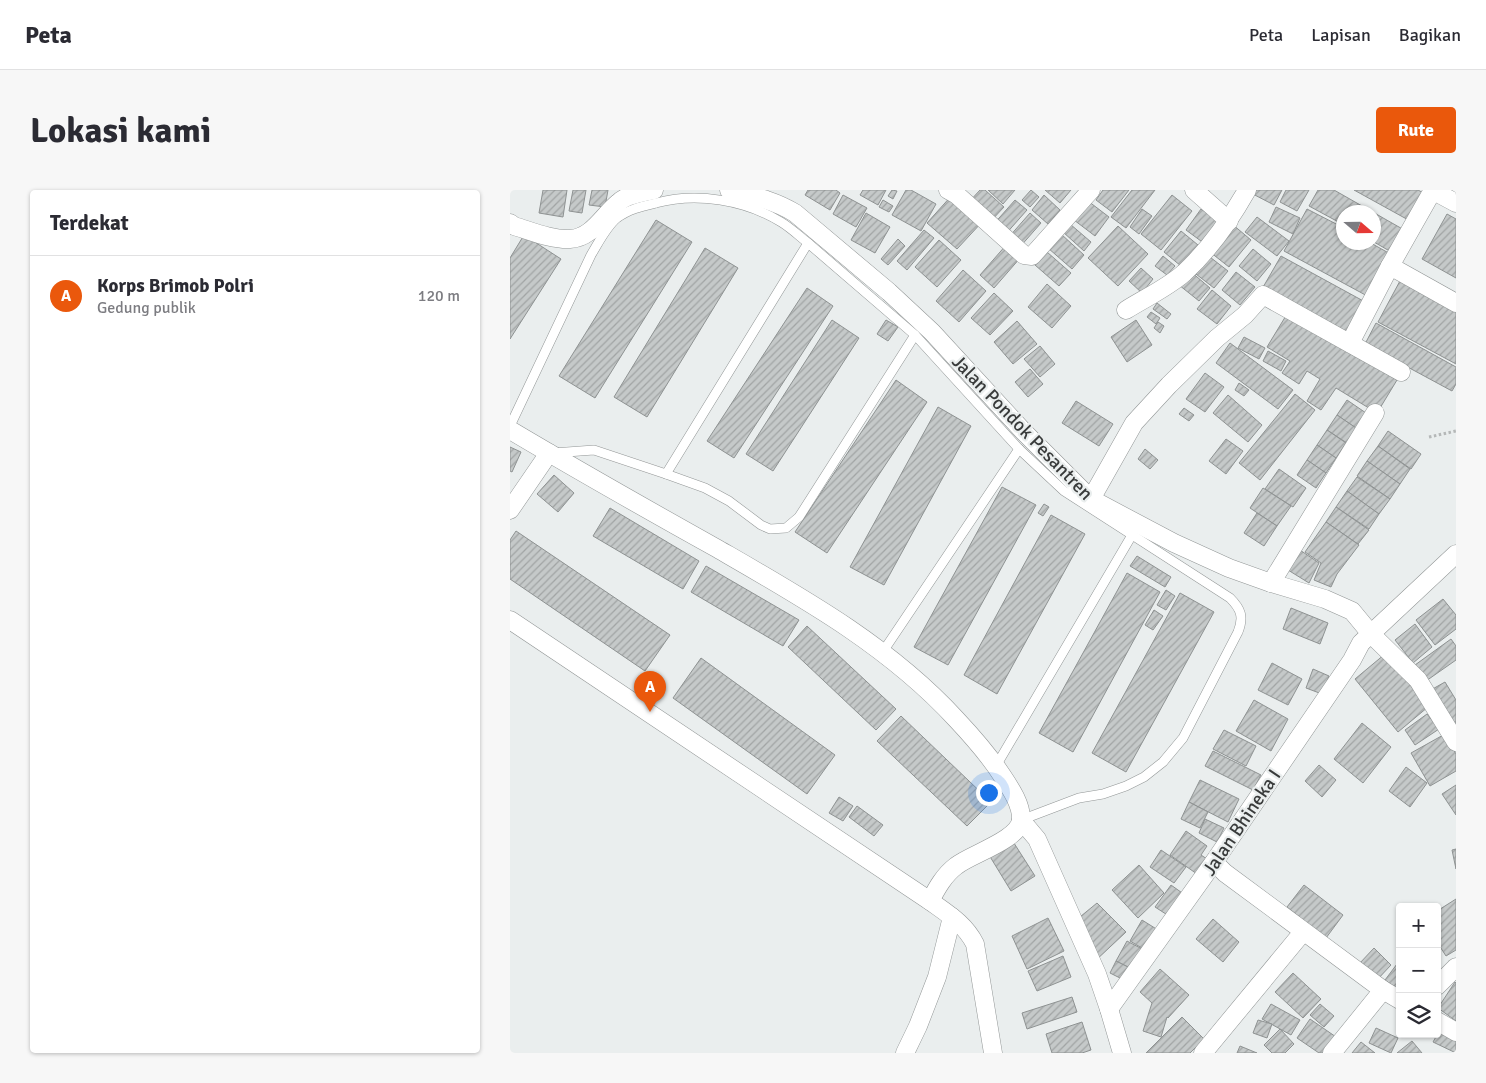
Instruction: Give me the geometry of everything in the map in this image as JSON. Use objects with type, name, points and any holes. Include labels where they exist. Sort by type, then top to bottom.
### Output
[{"type":"street","points":[[510,224],[554,237],[570,239],[580,237],[590,232],[618,202],[625,198],[654,190]]},
{"type":"street","name":"Jalan Pondok Pesantren","points":[[729,190],[780,204],[795,213],[874,279],[932,332],[1023,432],[1091,499],[1182,546],[1230,568],[1271,583],[1325,599],[1352,611],[1371,634],[1418,680],[1456,742]]},
{"type":"street","points":[[948,190],[957,195],[1024,255],[1032,256],[1091,190]]},
{"type":"street","points":[[1194,190],[1229,221]]},
{"type":"street","points":[[1126,310],[1162,289],[1183,273],[1229,221],[1247,190]]},
{"type":"street","points":[[1350,343],[1390,266],[1433,190],[1456,203]]},
{"type":"street","points":[[1390,266],[1456,303]]},
{"type":"street","points":[[1091,499],[1134,424],[1169,385],[1245,315],[1263,295],[1401,372]]},
{"type":"street","points":[[1271,583],[1375,413]]},
{"type":"street","points":[[510,428],[549,453],[827,613],[882,653],[935,696],[978,742],[996,766],[1017,802],[1021,813],[1021,820],[1015,832],[955,866],[941,882],[930,901]]},
{"type":"street","points":[[510,510],[549,453]]},
{"type":"street","name":"Jalan Bhineka I","points":[[1109,1009],[1214,862],[1352,660],[1361,643],[1456,554]]},
{"type":"street","points":[[510,620],[930,901],[961,924],[970,934],[975,944],[993,1053]]},
{"type":"street","points":[[1021,820],[1037,839],[1097,974],[1122,1053]]},
{"type":"street","points":[[1214,862],[1225,874],[1396,998]]},
{"type":"street","points":[[906,1053],[937,978],[952,917]]},
{"type":"street","points":[[1203,1053],[1303,932]]},
{"type":"street","points":[[1441,982],[1456,967]]},
{"type":"street","points":[[1332,1053],[1383,990]]},
{"type":"street","points":[[1441,1023],[1456,1032]]},
{"type":"lane","points":[[510,428],[591,255],[606,230],[616,219],[628,211],[669,199],[685,197],[712,198],[758,210],[782,222],[915,335],[1019,449],[1064,491],[1230,598],[1241,610],[1242,623],[1238,632],[1183,738],[1163,762],[1144,777],[1126,786],[1103,794],[1079,798],[1021,820]]},
{"type":"lane","points":[[666,474],[808,243]]},
{"type":"lane","points":[[549,453],[594,450],[705,488],[729,501],[761,525],[770,529],[786,528],[799,517],[915,335]]},
{"type":"lane","points":[[882,653],[1019,449]]},
{"type":"lane","points":[[996,766],[1132,535]]},
{"type":"path","points":[[1429,437],[1456,431]]},
{"type":"building","points":[[543,190],[567,190],[563,217],[539,213]]},
{"type":"building","points":[[573,190],[586,190],[582,213],[569,211]]},
{"type":"building","points":[[592,190],[608,190],[605,207],[589,205]]},
{"type":"building","points":[[808,190],[836,190],[840,193],[830,210],[805,195]]},
{"type":"building","points":[[863,190],[886,190],[878,205],[860,195]]},
{"type":"building","points":[[892,190],[897,191],[893,199],[888,196]]},
{"type":"building","points":[[906,190],[911,190],[936,204],[921,231],[892,215]]},
{"type":"building","points":[[980,190],[985,190],[1004,207],[990,222],[968,203]]},
{"type":"building","points":[[988,190],[1015,190],[1003,204]]},
{"type":"building","points":[[1031,190],[1039,197],[1030,207],[1022,200]]},
{"type":"building","points":[[1045,190],[1071,190],[1060,203]]},
{"type":"building","points":[[1103,190],[1129,190],[1112,212],[1096,200]]},
{"type":"building","points":[[1132,190],[1155,190],[1126,228],[1111,217]]},
{"type":"building","points":[[1251,190],[1282,190],[1274,205],[1249,192]]},
{"type":"building","points":[[1286,190],[1309,190],[1297,211],[1280,202]]},
{"type":"building","points":[[1318,190],[1334,190],[1361,205],[1336,205],[1336,221],[1309,206]]},
{"type":"building","points":[[1354,190],[1418,190],[1427,195],[1412,222]]},
{"type":"building","points":[[953,194],[983,221],[957,249],[927,223]]},
{"type":"building","points":[[843,195],[867,208],[856,227],[833,214]]},
{"type":"building","points":[[1044,195],[1060,210],[1048,224],[1032,210]]},
{"type":"building","points":[[1172,195],[1192,211],[1161,250],[1141,234]]},
{"type":"building","points":[[883,200],[893,206],[889,212],[879,207]]},
{"type":"building","points":[[1015,200],[1027,210],[1004,236],[992,226]]},
{"type":"building","points":[[1088,201],[1109,217],[1095,236],[1074,220]]},
{"type":"building","points":[[1276,207],[1300,218],[1293,234],[1269,222]]},
{"type":"building","points":[[1142,209],[1152,216],[1139,234],[1130,227]]},
{"type":"building","points":[[1201,209],[1221,223],[1205,244],[1186,230]]},
{"type":"building","points":[[1307,209],[1336,224],[1336,250],[1381,249],[1394,256],[1371,298],[1284,251]]},
{"type":"building","points":[[866,213],[890,227],[875,253],[851,240]]},
{"type":"building","points":[[1030,213],[1041,223],[1019,248],[1008,238]]},
{"type":"building","points":[[1447,214],[1456,219],[1456,278],[1422,259]]},
{"type":"building","points":[[1257,217],[1289,241],[1277,256],[1245,232]]},
{"type":"building","points":[[1381,217],[1406,231],[1393,253],[1381,246]]},
{"type":"building","points":[[656,220],[692,242],[595,398],[559,376]]},
{"type":"building","points":[[1070,224],[1091,242],[1084,251],[1063,232]]},
{"type":"building","points":[[1232,224],[1251,240],[1229,267],[1210,252]]},
{"type":"building","points":[[1118,226],[1148,254],[1118,286],[1088,258]]},
{"type":"building","points":[[924,230],[934,238],[907,270],[897,261]]},
{"type":"building","points":[[1181,231],[1198,245],[1181,266],[1164,252]]},
{"type":"building","points":[[1061,234],[1084,255],[1072,269],[1048,248]]},
{"type":"building","points":[[524,235],[561,259],[510,339],[510,258]]},
{"type":"building","points":[[898,239],[905,246],[888,265],[881,259]]},
{"type":"building","points":[[939,240],[961,260],[937,287],[915,267]]},
{"type":"building","points":[[1007,244],[1021,257],[994,288],[980,275]]},
{"type":"building","points":[[705,248],[738,268],[647,417],[614,397]]},
{"type":"building","points":[[1253,249],[1271,264],[1257,281],[1239,266]]},
{"type":"building","points":[[1047,252],[1071,273],[1059,286],[1035,265]]},
{"type":"building","points":[[1206,254],[1228,271],[1214,288],[1192,271]]},
{"type":"building","points":[[1163,256],[1175,266],[1167,275],[1155,266]]},
{"type":"building","points":[[1281,256],[1367,303],[1349,337],[1262,289]]},
{"type":"building","points":[[1141,268],[1153,279],[1142,293],[1129,281]]},
{"type":"building","points":[[963,270],[986,291],[959,322],[936,301]]},
{"type":"building","points":[[1190,271],[1210,288],[1199,301],[1179,285]]},
{"type":"building","points":[[1236,272],[1255,287],[1240,305],[1222,290]]},
{"type":"building","points":[[1401,279],[1456,309],[1456,364],[1378,322]]},
{"type":"building","points":[[1047,284],[1071,306],[1052,328],[1028,307]]},
{"type":"building","points":[[807,288],[833,306],[734,458],[707,441]]},
{"type":"building","points":[[1212,290],[1231,306],[1217,324],[1197,309]]},
{"type":"building","points":[[994,293],[1013,311],[990,335],[971,318]]},
{"type":"building","points":[[1157,303],[1171,314],[1167,319],[1153,309]]},
{"type":"building","points":[[1151,312],[1160,318],[1156,324],[1147,317]]},
{"type":"building","points":[[1287,314],[1397,380],[1377,413],[1336,388],[1321,410],[1307,401],[1320,379],[1307,371],[1299,384],[1282,373],[1290,361],[1267,347]]},
{"type":"building","points":[[832,320],[859,338],[773,471],[746,454]]},
{"type":"building","points":[[886,320],[898,327],[888,341],[877,334]]},
{"type":"building","points":[[1136,320],[1152,345],[1127,362],[1111,337]]},
{"type":"building","points":[[1017,321],[1037,344],[1013,364],[994,342]]},
{"type":"building","points":[[1158,322],[1164,326],[1160,333],[1154,328]]},
{"type":"building","points":[[1376,323],[1456,367],[1456,384],[1452,391],[1365,344]]},
{"type":"building","points":[[1244,337],[1265,348],[1259,359],[1238,348]]},
{"type":"building","points":[[1230,343],[1293,390],[1278,409],[1216,363]]},
{"type":"building","points":[[1040,346],[1055,364],[1040,377],[1024,359]]},
{"type":"building","points":[[1268,351],[1286,361],[1281,371],[1263,361]]},
{"type":"building","points":[[1030,369],[1043,384],[1028,397],[1015,382]]},
{"type":"building","points":[[1205,373],[1224,387],[1205,412],[1186,399]]},
{"type":"building","points":[[896,380],[927,402],[827,553],[795,532]]},
{"type":"building","points":[[1239,383],[1249,390],[1244,396],[1235,390]]},
{"type":"building","points":[[1295,394],[1315,410],[1260,480],[1239,463]]},
{"type":"building","points":[[1228,395],[1262,425],[1248,442],[1213,413]]},
{"type":"building","points":[[1347,400],[1366,413],[1356,428],[1337,415]]},
{"type":"building","points":[[1076,401],[1113,424],[1099,446],[1062,423]]},
{"type":"building","points":[[938,407],[971,426],[884,585],[850,567]]},
{"type":"building","points":[[1184,408],[1194,415],[1189,421],[1179,414]]},
{"type":"building","points":[[1337,415],[1356,428],[1347,443],[1327,430]]},
{"type":"building","points":[[1327,430],[1346,443],[1336,458],[1317,445]]},
{"type":"building","points":[[1388,431],[1421,454],[1411,469],[1378,446]]},
{"type":"building","points":[[1226,439],[1243,451],[1226,474],[1209,461]]},
{"type":"building","points":[[1317,445],[1336,458],[1326,473],[1307,460]]},
{"type":"building","points":[[1378,446],[1410,469],[1400,484],[1367,461]]},
{"type":"building","points":[[510,447],[521,452],[512,472],[510,471]]},
{"type":"building","points":[[1145,449],[1158,460],[1150,469],[1138,459]]},
{"type":"building","points":[[1307,460],[1326,473],[1316,488],[1297,475]]},
{"type":"building","points":[[1367,461],[1400,484],[1390,499],[1357,476]]},
{"type":"building","points":[[1279,469],[1306,488],[1293,507],[1265,489]]},
{"type":"building","points":[[554,475],[574,493],[558,512],[537,494]]},
{"type":"building","points":[[1357,477],[1390,499],[1379,514],[1347,491]]},
{"type":"building","points":[[1002,487],[1036,505],[948,665],[914,647]]},
{"type":"building","points":[[1263,488],[1291,506],[1277,526],[1250,508]]},
{"type":"building","points":[[1347,491],[1379,514],[1369,529],[1336,507]]},
{"type":"building","points":[[1044,504],[1049,507],[1043,516],[1038,513]]},
{"type":"building","points":[[1336,507],[1369,530],[1358,544],[1326,522]]},
{"type":"building","points":[[610,508],[699,561],[683,589],[593,536]]},
{"type":"building","points":[[1257,513],[1277,526],[1264,546],[1244,533]]},
{"type":"building","points":[[1051,515],[1085,534],[997,694],[964,675]]},
{"type":"building","points":[[1326,522],[1359,545],[1337,574],[1331,587],[1314,580],[1321,563],[1305,552]]},
{"type":"building","points":[[516,531],[670,635],[645,671],[510,579],[510,540]]},
{"type":"building","points":[[1297,548],[1319,563],[1309,583],[1288,570]]},
{"type":"building","points":[[1137,556],[1171,577],[1165,587],[1130,566]]},
{"type":"building","points":[[706,566],[799,620],[783,646],[691,592]]},
{"type":"building","points":[[1127,573],[1160,592],[1073,752],[1039,733]]},
{"type":"building","points":[[1166,590],[1175,596],[1166,610],[1157,605]]},
{"type":"building","points":[[1180,593],[1214,612],[1126,772],[1092,753]]},
{"type":"building","points":[[1443,599],[1456,615],[1456,629],[1435,645],[1416,620]]},
{"type":"building","points":[[1291,608],[1328,623],[1320,644],[1283,629]]},
{"type":"building","points":[[1154,610],[1163,616],[1153,630],[1145,625]]},
{"type":"building","points":[[1415,624],[1432,647],[1413,663],[1395,640]]},
{"type":"building","points":[[807,626],[896,709],[876,730],[788,647]]},
{"type":"building","points":[[1451,639],[1456,646],[1456,660],[1426,681],[1415,665]]},
{"type":"building","points":[[1385,654],[1428,707],[1398,732],[1355,679]]},
{"type":"building","points":[[701,658],[835,755],[807,794],[673,698]]},
{"type":"building","points":[[1272,663],[1302,679],[1288,705],[1258,690]]},
{"type":"building","points":[[1313,669],[1329,676],[1322,694],[1306,688]]},
{"type":"building","points":[[1445,682],[1456,700],[1456,731],[1429,691]]},
{"type":"building","points":[[1254,700],[1288,719],[1271,751],[1236,731]]},
{"type":"building","points":[[1427,714],[1439,729],[1415,745],[1405,730]]},
{"type":"building","points":[[901,716],[991,802],[967,826],[877,741]]},
{"type":"building","points":[[1362,723],[1391,747],[1363,783],[1334,759]]},
{"type":"building","points":[[1224,730],[1256,746],[1246,766],[1213,749]]},
{"type":"building","points":[[1445,734],[1456,754],[1456,771],[1430,786],[1411,753]]},
{"type":"building","points":[[1213,751],[1261,775],[1253,790],[1205,766]]},
{"type":"building","points":[[1319,765],[1336,780],[1322,797],[1305,781]]},
{"type":"building","points":[[1406,767],[1427,783],[1410,807],[1389,791]]},
{"type":"building","points":[[1200,780],[1239,799],[1228,822],[1189,802]]},
{"type":"building","points":[[1456,785],[1456,815],[1442,794]]},
{"type":"building","points":[[839,797],[853,806],[843,821],[829,813]]},
{"type":"building","points":[[1189,802],[1208,812],[1200,828],[1181,819]]},
{"type":"building","points":[[857,806],[883,825],[874,836],[849,817]]},
{"type":"building","points":[[1205,819],[1224,828],[1217,842],[1199,833]]},
{"type":"building","points":[[1186,831],[1207,846],[1201,855],[1207,859],[1197,874],[1170,855]]},
{"type":"building","points":[[1012,840],[1035,876],[1011,891],[989,855]]},
{"type":"building","points":[[1456,849],[1456,869],[1452,850]]},
{"type":"building","points":[[1161,850],[1186,867],[1174,883],[1150,867]]},
{"type":"building","points":[[1139,865],[1164,893],[1138,918],[1112,890]]},
{"type":"building","points":[[1171,885],[1185,895],[1169,916],[1155,907]]},
{"type":"building","points":[[1304,885],[1343,915],[1326,938],[1287,907]]},
{"type":"building","points":[[1456,899],[1456,950],[1446,956],[1441,948],[1441,908]]},
{"type":"building","points":[[1097,903],[1126,932],[1094,962],[1075,921]]},
{"type":"building","points":[[1048,918],[1064,951],[1027,969],[1012,936]]},
{"type":"building","points":[[1213,919],[1239,942],[1223,962],[1196,939]]},
{"type":"building","points":[[1142,920],[1158,930],[1147,951],[1130,941]]},
{"type":"building","points":[[1127,941],[1144,950],[1134,970],[1116,961]]},
{"type":"building","points":[[1374,948],[1391,965],[1376,981],[1359,964]]},
{"type":"building","points":[[1063,956],[1071,977],[1037,991],[1028,971]]},
{"type":"building","points":[[1116,961],[1130,968],[1124,980],[1110,973]]},
{"type":"building","points":[[1396,965],[1396,989],[1385,980]]},
{"type":"building","points":[[1160,969],[1189,995],[1167,1017],[1161,1037],[1143,1031],[1152,1003],[1140,992]]},
{"type":"building","points":[[1293,973],[1321,999],[1303,1018],[1275,992]]},
{"type":"building","points":[[1455,982],[1456,1021],[1441,1010],[1441,1003]]},
{"type":"building","points":[[1072,997],[1077,1012],[1027,1029],[1022,1013]]},
{"type":"building","points":[[1271,1004],[1300,1020],[1291,1035],[1262,1019]]},
{"type":"building","points":[[1320,1004],[1334,1016],[1324,1027],[1310,1015]]},
{"type":"building","points":[[1182,1017],[1204,1039],[1190,1053],[1146,1053]]},
{"type":"building","points":[[1310,1019],[1339,1039],[1330,1053],[1319,1053],[1297,1038]]},
{"type":"building","points":[[1258,1020],[1272,1024],[1267,1038],[1253,1033]]},
{"type":"building","points":[[1082,1022],[1091,1050],[1082,1053],[1052,1053],[1046,1034]]},
{"type":"building","points":[[1376,1028],[1398,1038],[1391,1053],[1369,1043]]},
{"type":"building","points":[[1441,1028],[1456,1036],[1456,1053],[1433,1042],[1435,1038],[1441,1038]]},
{"type":"building","points":[[1280,1029],[1294,1044],[1285,1053],[1272,1053],[1264,1045]]},
{"type":"building","points":[[1412,1041],[1422,1053],[1397,1053]]},
{"type":"building","points":[[1361,1042],[1375,1053],[1352,1053]]},
{"type":"building","points":[[1240,1046],[1257,1053],[1237,1053]]},
{"type":"place","name":"Korps Brimob Polri","points":[[650,712]]}]
